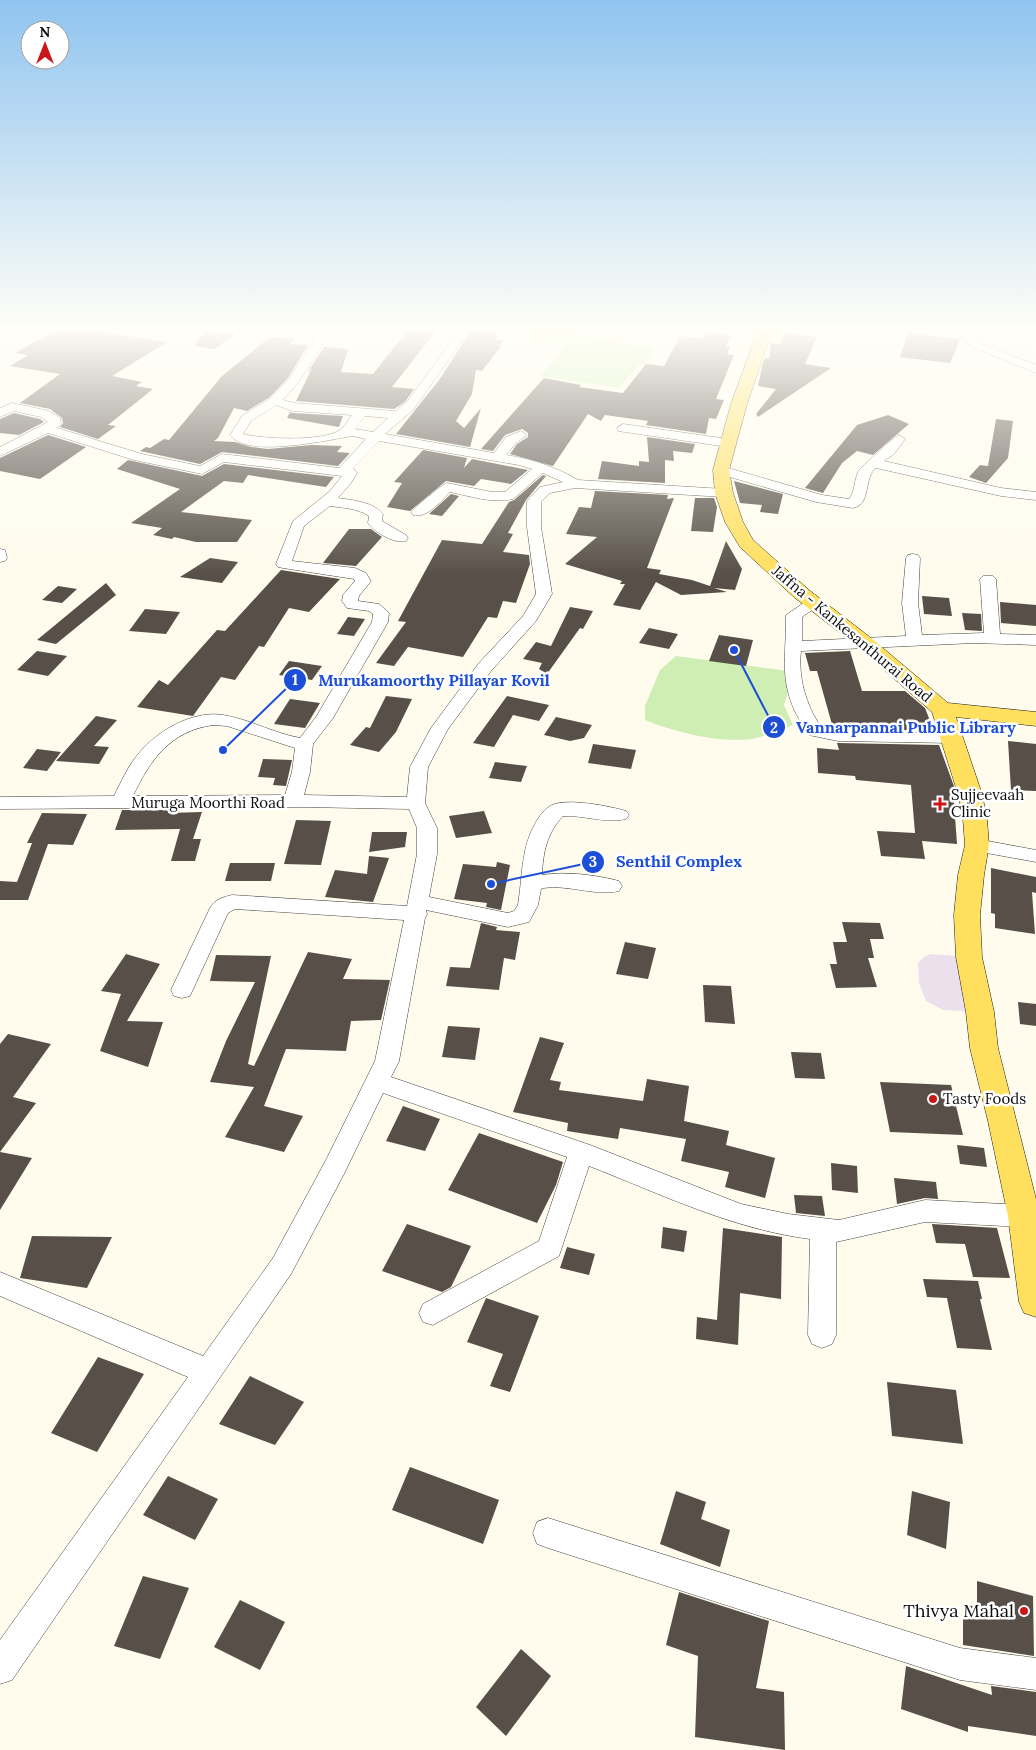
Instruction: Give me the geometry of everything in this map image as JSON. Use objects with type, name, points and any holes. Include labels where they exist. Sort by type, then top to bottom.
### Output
[{"type":"main road","name":"Jaffna - Kankesanthurai Road","points":[[737,413],[721,470],[724,493],[734,522],[746,543],[781,576],[864,642],[942,709],[952,738],[970,794],[975,819],[977,846],[971,875],[967,915],[969,957],[980,1012],[984,1048],[1003,1121],[1024,1216],[1036,1302]]},
{"type":"main road","points":[[942,709],[1036,720]]},
{"type":"street","points":[[0,452],[47,429],[55,423],[54,418],[38,413]]},
{"type":"street","points":[[254,413],[243,421],[236,434],[238,437],[282,441],[320,440],[348,432],[521,461],[557,472],[575,484]]},
{"type":"street","points":[[348,432],[349,427],[361,413]]},
{"type":"street","points":[[370,413],[398,415]]},
{"type":"street","points":[[350,473],[346,468],[401,413]]},
{"type":"street","points":[[623,428],[728,443]]},
{"type":"street","points":[[47,429],[139,457],[202,470],[222,458],[350,473]]},
{"type":"street","points":[[497,458],[511,440],[521,435]]},
{"type":"street","points":[[721,470],[821,499],[853,504],[859,496],[863,475],[899,439]]},
{"type":"street","points":[[874,463],[1001,492],[1036,496]]},
{"type":"street","points":[[418,512],[435,500],[447,487],[492,496],[508,496],[541,468]]},
{"type":"street","points":[[293,802],[301,772],[304,744],[324,718],[380,622],[381,612],[373,607],[353,605],[350,601],[351,595],[362,580],[361,576],[355,573],[283,564],[290,551],[296,526],[327,501],[349,478],[350,473]]},
{"type":"street","points":[[4,1654],[208,1372],[282,1266],[335,1167],[387,1061],[427,854],[427,828],[416,803],[419,767],[440,728],[485,667],[530,618],[544,594],[534,528],[534,501],[545,490],[575,484],[724,493]]},
{"type":"street","points":[[327,501],[361,505],[376,514],[375,523],[388,534],[401,538]]},
{"type":"street","points":[[0,553],[0,558]]},
{"type":"street","points":[[913,558],[910,604],[915,641]]},
{"type":"street","points":[[988,579],[992,639]]},
{"type":"street","points":[[814,603],[794,615],[794,646],[791,656],[791,668],[802,711],[815,731],[838,736],[885,735],[952,738]]},
{"type":"street","points":[[794,646],[864,642],[992,639],[1036,640]]},
{"type":"street","points":[[120,803],[146,757],[160,744],[194,722],[209,719],[222,720],[287,741],[304,744]]},
{"type":"street","name":"Muruga Moorthi Road","points":[[0,804],[416,803]]},
{"type":"street","points":[[182,990],[220,908],[225,904],[232,902],[418,908],[508,920],[522,917],[528,905],[534,845],[549,818],[558,810],[578,809],[619,815]]},
{"type":"street","points":[[977,846],[1036,856]]},
{"type":"street","points":[[531,885],[537,881],[565,881],[612,886]]},
{"type":"street","points":[[377,1082],[581,1152],[739,1214],[788,1226],[839,1231],[925,1211],[1024,1216]]},
{"type":"street","points":[[433,1313],[550,1248],[581,1152]]},
{"type":"street","points":[[822,1335],[823,1229]]},
{"type":"street","points":[[0,1284],[208,1372]]},
{"type":"street","points":[[548,1533],[960,1664],[1036,1674]]},
{"type":"shaded area","points":[[931,954],[969,957],[980,1012],[943,1010],[926,1001],[919,983],[918,963],[924,957]]},
{"type":"green space","points":[[676,656],[788,671],[788,692],[784,705],[793,725],[756,738],[729,740],[685,733],[645,720],[645,706],[660,670]]},
{"type":"building","points":[[14,413],[40,419],[44,422],[19,435],[0,433],[0,419]]},
{"type":"building","points":[[55,413],[123,413],[108,425],[116,426],[98,439],[60,427],[63,423],[62,418]]},
{"type":"building","points":[[192,413],[232,413],[218,438],[214,441],[235,442],[251,447],[268,449],[311,445],[342,446],[337,452],[350,453],[338,466],[222,452],[200,464],[140,451],[146,447],[150,448],[164,439],[169,440]]},
{"type":"building","points":[[290,413],[343,416],[339,427],[287,418]]},
{"type":"building","points":[[413,413],[461,413],[456,421],[464,428],[477,413],[480,413],[470,447],[396,434]]},
{"type":"building","points":[[513,413],[719,413],[716,419],[709,418],[706,434],[646,425],[648,421],[605,415],[601,421],[588,414],[553,466],[510,454],[517,444],[528,437],[528,433],[522,429],[505,435],[493,451],[481,449]]},
{"type":"building","points":[[757,413],[764,413],[758,417]]},
{"type":"building","points":[[888,415],[909,424],[873,455],[857,451],[842,463],[823,493],[805,488],[857,425]]},
{"type":"building","points":[[996,419],[1013,421],[1008,458],[986,483],[969,477],[980,465],[988,466]]},
{"type":"building","points":[[48,435],[86,447],[40,479],[0,471],[0,458]]},
{"type":"building","points":[[647,437],[695,444],[692,453],[673,451],[674,461],[665,460],[665,483],[598,479],[602,461],[639,466],[639,461],[649,462]]},
{"type":"building","points":[[423,450],[467,458],[464,468],[472,459],[528,470],[511,484],[481,479],[474,486],[446,481],[410,511],[387,507],[402,483],[394,482]]},
{"type":"building","points":[[128,460],[202,476],[224,464],[334,477],[326,487],[248,475],[243,483],[224,481],[181,512],[252,520],[237,542],[196,542],[153,535],[162,528],[131,523],[180,489],[117,469]]},
{"type":"building","points":[[543,475],[546,476],[526,500],[508,533],[513,534],[503,552],[529,555],[530,564],[516,603],[503,601],[497,618],[488,617],[463,657],[408,647],[394,666],[376,663],[406,622],[398,621],[442,540],[482,544],[509,502],[514,500]]},
{"type":"building","points":[[734,481],[783,494],[778,514],[760,512],[762,505],[740,503]]},
{"type":"building","points":[[595,491],[668,495],[667,499],[674,498],[647,568],[661,570],[659,574],[692,580],[710,586],[726,541],[742,569],[735,590],[714,588],[727,592],[681,595],[656,582],[640,610],[613,605],[625,584],[620,584],[622,581],[565,564],[597,537],[566,534],[579,507],[591,508]]},
{"type":"building","points":[[451,494],[459,496],[442,516],[429,514]]},
{"type":"building","points":[[695,498],[714,498],[717,507],[713,532],[691,531]]},
{"type":"building","points":[[349,529],[371,529],[382,537],[356,566],[323,563]]},
{"type":"building","points":[[210,558],[238,562],[222,583],[180,577]]},
{"type":"building","points":[[281,570],[340,579],[309,612],[289,608],[264,647],[259,646],[235,680],[221,677],[193,716],[137,707],[159,680],[168,685],[217,630],[225,631]]},
{"type":"building","points":[[106,583],[116,595],[56,644],[37,640]]},
{"type":"building","points":[[58,586],[77,589],[62,603],[42,600]]},
{"type":"building","points":[[922,596],[949,598],[952,616],[924,614]]},
{"type":"building","points":[[1000,602],[1036,605],[1036,626],[1001,623]]},
{"type":"building","points":[[570,607],[593,611],[583,629],[580,628],[547,674],[539,669],[542,663],[523,659],[536,642],[551,646]]},
{"type":"building","points":[[145,609],[180,612],[166,634],[129,631]]},
{"type":"building","points":[[962,613],[981,614],[982,631],[965,630]]},
{"type":"building","points":[[348,617],[365,619],[354,636],[337,634]]},
{"type":"building","points":[[649,628],[678,634],[669,649],[639,643]]},
{"type":"building","points":[[719,635],[753,640],[746,666],[709,661]]},
{"type":"building","points":[[37,651],[67,656],[48,676],[17,670]]},
{"type":"building","points":[[850,651],[862,691],[905,691],[925,708],[934,731],[833,728],[817,671],[810,671],[805,653]]},
{"type":"building","points":[[289,661],[322,666],[312,680],[279,675]]},
{"type":"building","points":[[386,696],[412,699],[396,732],[379,752],[350,745],[366,727],[370,728]]},
{"type":"building","points":[[507,696],[549,705],[539,721],[513,715],[494,747],[473,743]]},
{"type":"building","points":[[290,699],[320,703],[305,728],[274,724]]},
{"type":"building","points":[[96,716],[117,720],[94,746],[109,747],[99,764],[56,761]]},
{"type":"building","points":[[556,717],[592,725],[584,738],[570,741],[544,735]]},
{"type":"building","points":[[1008,741],[1036,744],[1036,791],[1011,790]]},
{"type":"building","points":[[837,743],[939,745],[955,789],[953,789],[957,844],[922,841],[925,859],[881,856],[877,831],[915,833],[911,785],[856,780],[855,776],[818,773],[817,748],[839,750]]},
{"type":"building","points":[[593,744],[636,750],[631,769],[588,763]]},
{"type":"building","points":[[37,749],[61,752],[47,771],[23,768]]},
{"type":"building","points":[[263,759],[292,760],[286,786],[273,785],[275,778],[258,777]]},
{"type":"building","points":[[495,762],[527,766],[521,782],[489,778]]},
{"type":"building","points":[[122,810],[169,810],[168,813],[202,812],[193,839],[201,839],[195,861],[171,861],[180,829],[115,830]]},
{"type":"building","points":[[484,811],[492,833],[456,838],[449,816]]},
{"type":"building","points":[[42,813],[87,814],[73,845],[48,844],[28,900],[0,900],[0,881],[17,882],[32,843],[27,843]]},
{"type":"building","points":[[296,820],[331,821],[321,865],[284,864]]},
{"type":"building","points":[[372,832],[407,832],[405,847],[369,852]]},
{"type":"building","points":[[369,856],[389,858],[373,902],[325,897],[335,870],[367,874]]},
{"type":"building","points":[[497,862],[510,865],[501,910],[486,907],[487,903],[454,899],[463,864],[496,867]]},
{"type":"building","points":[[230,863],[275,863],[271,881],[225,881]]},
{"type":"building","points":[[991,868],[1036,877],[1036,893],[1032,892],[1035,934],[995,928],[995,914],[991,913]]},
{"type":"building","points":[[842,922],[880,923],[884,939],[870,939],[874,958],[868,958],[877,987],[836,988],[830,964],[837,964],[833,942],[847,942]]},
{"type":"building","points":[[481,923],[497,927],[496,930],[520,932],[515,960],[504,958],[499,990],[446,986],[450,967],[470,968]]},
{"type":"building","points":[[625,942],[656,948],[648,979],[616,974]]},
{"type":"building","points":[[308,952],[352,959],[343,979],[390,980],[381,1020],[351,1021],[346,1051],[286,1049],[264,1106],[303,1116],[284,1152],[225,1137],[254,1087],[210,1082],[226,1041],[255,982],[210,981],[216,955],[271,956],[248,1064],[254,1066]]},
{"type":"building","points":[[126,954],[160,964],[127,1021],[163,1022],[148,1067],[100,1051],[121,994],[101,991]]},
{"type":"building","points":[[703,985],[731,986],[735,1024],[705,1022]]},
{"type":"building","points":[[1018,1002],[1036,1004],[1036,1026],[1020,1024]]},
{"type":"building","points":[[448,1026],[480,1028],[475,1060],[442,1057]]},
{"type":"building","points":[[8,1034],[51,1044],[13,1097],[36,1103],[0,1152],[0,1044]]},
{"type":"building","points":[[540,1037],[564,1043],[550,1080],[561,1082],[559,1090],[643,1101],[647,1079],[689,1086],[684,1121],[729,1131],[726,1145],[775,1158],[765,1198],[725,1187],[729,1172],[681,1161],[686,1139],[620,1128],[618,1139],[567,1131],[568,1123],[513,1112]]},
{"type":"building","points":[[791,1052],[821,1053],[825,1079],[795,1078]]},
{"type":"building","points":[[880,1082],[951,1085],[963,1135],[890,1132]]},
{"type":"building","points":[[403,1106],[440,1119],[425,1151],[386,1141]]},
{"type":"building","points":[[479,1133],[563,1162],[556,1185],[537,1223],[448,1190]]},
{"type":"building","points":[[957,1145],[984,1148],[987,1167],[960,1164]]},
{"type":"building","points":[[0,1152],[32,1158],[0,1210]]},
{"type":"building","points":[[831,1163],[857,1166],[858,1193],[832,1190]]},
{"type":"building","points":[[894,1178],[936,1182],[938,1199],[925,1198],[897,1204]]},
{"type":"building","points":[[794,1195],[822,1196],[825,1216],[796,1213]]},
{"type":"building","points":[[407,1224],[471,1246],[451,1287],[442,1292],[382,1271]]},
{"type":"building","points":[[932,1224],[997,1228],[1010,1278],[973,1277],[965,1244],[936,1243]]},
{"type":"building","points":[[663,1227],[687,1231],[684,1252],[661,1248]]},
{"type":"building","points":[[723,1228],[782,1237],[781,1299],[740,1293],[738,1345],[696,1339],[697,1317],[717,1320]]},
{"type":"building","points":[[32,1236],[112,1237],[87,1288],[20,1278]]},
{"type":"building","points":[[567,1247],[595,1254],[589,1275],[560,1268]]},
{"type":"building","points":[[923,1279],[978,1281],[982,1299],[980,1299],[992,1350],[957,1348],[947,1298],[927,1297]]},
{"type":"building","points":[[486,1298],[539,1316],[510,1392],[490,1386],[503,1354],[467,1342]]},
{"type":"building","points":[[98,1357],[144,1374],[97,1452],[51,1433]]},
{"type":"building","points":[[250,1376],[304,1402],[275,1445],[219,1424]]},
{"type":"building","points":[[887,1382],[956,1390],[963,1444],[892,1436]]},
{"type":"building","points":[[410,1467],[499,1500],[483,1544],[392,1510]]},
{"type":"building","points":[[168,1476],[218,1499],[195,1540],[143,1515]]},
{"type":"building","points":[[676,1491],[706,1502],[701,1519],[730,1530],[720,1567],[660,1544]]},
{"type":"building","points":[[912,1491],[950,1502],[946,1549],[907,1535]]},
{"type":"building","points":[[143,1576],[189,1588],[160,1659],[114,1646]]},
{"type":"building","points":[[977,1581],[1033,1596],[1034,1656],[963,1645],[963,1604],[977,1607]]},
{"type":"building","points":[[679,1592],[769,1621],[756,1688],[784,1692],[785,1750],[695,1737],[698,1656],[666,1645]]},
{"type":"building","points":[[240,1600],[285,1622],[260,1670],[214,1647]]},
{"type":"building","points":[[521,1649],[551,1676],[506,1736],[476,1707]]},
{"type":"building","points":[[906,1666],[992,1695],[991,1686],[1036,1692],[1036,1736],[968,1726],[968,1732],[901,1709]]},
{"type":"place","name":"Vannarpannai Public Library","points":[[734,650]]},
{"type":"place","name":"Murukamoorthy Pillayar Kovil","points":[[223,750]]},
{"type":"place","name":"Sujjeevaah Clinic","points":[[940,804]]},
{"type":"place","name":"Senthil Complex","points":[[491,884]]},
{"type":"place","name":"Tasty Foods","points":[[933,1099]]},
{"type":"place","name":"Thivya Mahal","points":[[1024,1611]]}]
